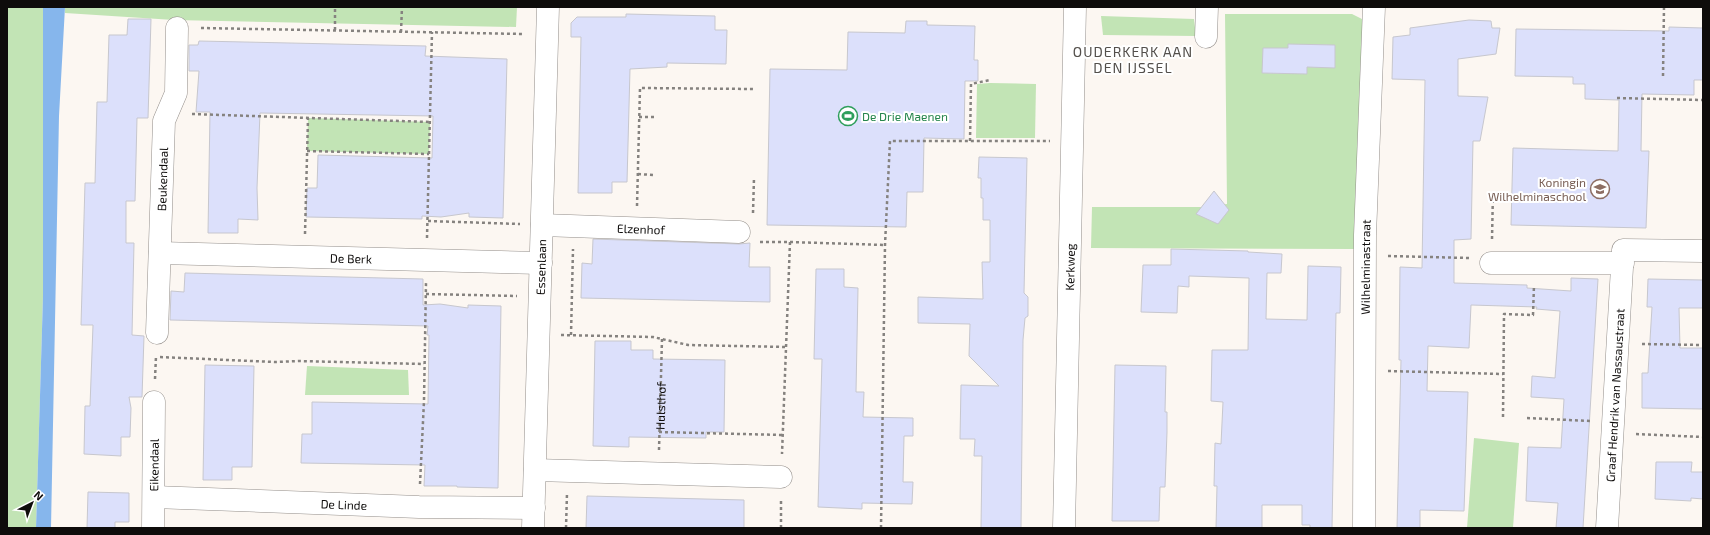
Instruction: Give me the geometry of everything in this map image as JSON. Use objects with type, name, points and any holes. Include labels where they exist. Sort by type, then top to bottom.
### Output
[{"type":"street","name":"Essenlaan","points":[[534,518],[548,7]]},
{"type":"street","name":"Kerkweg","points":[[1064,528],[1075,7]]},
{"type":"street","points":[[1206,37],[1207,7]]},
{"type":"street","name":"Wilhelminastraat","points":[[1364,528],[1365,255],[1374,7]]},
{"type":"street","name":"Beukendaal","points":[[157,333],[164,121],[176,94],[177,28]]},
{"type":"street","name":"Elzenhof","points":[[542,225],[637,228],[746,225]]},
{"type":"street","points":[[1491,263],[1535,263],[1703,251]]},
{"type":"street","name":"De Berk","points":[[160,253],[541,263]]},
{"type":"street","name":"Graaf Hendrik van Nassaustraat","points":[[1607,528],[1623,257]]},
{"type":"street","name":"Eikendaal","points":[[153,528],[154,402]]},
{"type":"street","points":[[535,470],[781,478]]},
{"type":"street","name":"De Linde","points":[[154,497],[419,507],[534,518]]},
{"type":"path","points":[[335,7],[335,30]]},
{"type":"path","points":[[401,32],[402,7]]},
{"type":"path","points":[[1662,76],[1664,7]]},
{"type":"path","points":[[177,28],[548,34]]},
{"type":"path","points":[[970,141],[971,84],[990,80]]},
{"type":"path","points":[[637,228],[640,88],[754,90]]},
{"type":"path","points":[[1617,98],[1703,100]]},
{"type":"path","points":[[168,113],[430,122]]},
{"type":"path","points":[[639,117],[654,117]]},
{"type":"path","points":[[305,256],[308,118]]},
{"type":"path","points":[[881,528],[885,245],[890,141],[1072,140]]},
{"type":"path","points":[[307,151],[429,154]]},
{"type":"path","points":[[638,174],[654,175]]},
{"type":"path","points":[[754,178],[746,225],[752,241],[885,245]]},
{"type":"path","points":[[1365,255],[1480,258],[1491,263],[1493,191]]},
{"type":"path","points":[[428,221],[542,225]]},
{"type":"path","points":[[571,335],[573,226]]},
{"type":"path","points":[[781,528],[781,478],[790,242]]},
{"type":"path","points":[[1503,417],[1504,314],[1533,315],[1535,263]]},
{"type":"path","points":[[426,294],[540,297]]},
{"type":"path","points":[[154,402],[157,333]]},
{"type":"path","points":[[539,334],[653,337],[688,345],[786,347]]},
{"type":"path","name":"Hulsthof","points":[[658,474],[662,339]]},
{"type":"path","points":[[1617,343],[1703,345]]},
{"type":"path","points":[[156,357],[274,362],[298,361],[424,364]]},
{"type":"path","points":[[1365,370],[1503,374]]},
{"type":"path","points":[[1527,418],[1703,436]]},
{"type":"path","points":[[659,432],[783,435]]},
{"type":"path","points":[[566,528],[568,471]]},
{"type":"green space","points":[[7,7],[43,7],[43,296],[36,528],[7,528]]},
{"type":"green space","points":[[65,7],[517,7],[516,27],[174,20],[65,13]]},
{"type":"green space","points":[[1225,14],[1352,14],[1364,20],[1356,249],[1091,248],[1092,207],[1203,207],[1227,204]]},
{"type":"green space","points":[[1101,16],[1194,19],[1196,36],[1103,35]]},
{"type":"green space","points":[[977,84],[1036,84],[1035,138],[976,138]]},
{"type":"green space","points":[[308,118],[430,122],[429,154],[307,151]]},
{"type":"green space","points":[[307,366],[408,370],[409,395],[305,395]]},
{"type":"green space","points":[[1474,438],[1519,443],[1513,528],[1467,528]]},
{"type":"water","points":[[43,7],[65,7],[59,116],[51,528],[36,528],[43,296]]},
{"type":"building","points":[[626,14],[715,16],[715,30],[727,30],[726,64],[667,63],[667,67],[630,69],[627,182],[612,182],[612,193],[578,193],[581,37],[571,37],[571,23],[577,17],[626,17]]},
{"type":"building","points":[[128,19],[151,19],[148,118],[137,118],[135,201],[126,201],[126,243],[134,243],[132,335],[144,336],[142,397],[129,397],[131,408],[130,437],[121,437],[121,456],[84,454],[85,406],[90,406],[93,325],[81,325],[85,183],[95,183],[97,102],[107,102],[109,35],[127,35]]},
{"type":"building","points":[[1469,20],[1491,21],[1492,28],[1500,28],[1496,54],[1458,59],[1458,96],[1488,97],[1480,141],[1473,141],[1471,239],[1454,240],[1454,283],[1527,285],[1527,288],[1571,291],[1571,278],[1598,279],[1583,528],[1556,528],[1558,503],[1526,501],[1528,447],[1561,448],[1564,399],[1531,397],[1532,376],[1555,378],[1560,311],[1536,309],[1537,307],[1471,305],[1469,348],[1428,346],[1427,391],[1468,392],[1464,511],[1420,510],[1420,528],[1397,528],[1401,360],[1399,360],[1400,267],[1422,268],[1425,80],[1392,79],[1393,37],[1410,35],[1410,28]]},
{"type":"building","points":[[906,21],[927,21],[927,25],[975,26],[974,60],[978,60],[978,81],[965,81],[964,139],[924,138],[923,192],[907,192],[906,227],[767,225],[770,69],[847,70],[848,32],[905,33]]},
{"type":"building","points":[[1669,27],[1703,28],[1703,80],[1694,80],[1694,95],[1642,94],[1641,151],[1649,151],[1646,228],[1511,225],[1513,148],[1618,151],[1619,100],[1585,99],[1585,84],[1573,84],[1573,77],[1515,76],[1516,29],[1669,31]]},
{"type":"building","points":[[199,41],[426,46],[425,56],[507,59],[503,218],[469,217],[469,213],[441,217],[422,216],[422,219],[306,217],[307,188],[317,188],[318,155],[432,158],[433,116],[260,113],[257,188],[258,220],[238,219],[238,233],[208,233],[210,112],[196,112],[199,71],[189,71],[189,45],[198,45]]},
{"type":"building","points":[[1288,44],[1335,45],[1335,68],[1307,67],[1307,74],[1262,73],[1263,48],[1288,48]]},
{"type":"building","points":[[979,157],[1027,158],[1024,293],[1028,297],[1028,316],[1025,318],[1023,340],[1021,528],[981,528],[982,456],[974,456],[975,439],[960,439],[961,385],[999,386],[969,356],[970,324],[918,323],[918,297],[983,299],[982,262],[990,262],[990,220],[983,220],[981,178],[978,178]]},
{"type":"building","points":[[1214,191],[1229,210],[1218,224],[1196,214]]},
{"type":"building","points":[[593,239],[739,244],[750,243],[749,267],[770,267],[770,302],[581,298],[582,263],[592,264]]},
{"type":"building","points":[[1171,249],[1248,251],[1282,254],[1281,273],[1267,273],[1266,319],[1307,320],[1308,266],[1341,267],[1340,313],[1336,313],[1332,528],[1310,528],[1310,525],[1302,525],[1302,505],[1262,505],[1262,528],[1216,528],[1217,486],[1214,486],[1215,443],[1221,444],[1223,402],[1211,401],[1212,350],[1248,350],[1249,278],[1189,276],[1189,287],[1178,286],[1177,313],[1141,312],[1143,265],[1171,265]]},
{"type":"building","points":[[816,269],[844,269],[844,287],[858,288],[856,392],[864,392],[863,417],[913,418],[913,436],[904,436],[903,482],[913,482],[912,504],[862,503],[862,509],[818,507],[822,359],[814,359]]},
{"type":"building","points":[[185,273],[423,279],[423,305],[440,304],[468,308],[468,305],[501,306],[498,488],[424,486],[425,465],[301,463],[302,434],[312,434],[312,402],[428,404],[428,326],[170,320],[171,291],[184,292]]},
{"type":"building","points":[[1648,279],[1703,280],[1703,308],[1679,308],[1680,348],[1703,348],[1703,409],[1642,408],[1642,373],[1648,373],[1652,307],[1647,307]]},
{"type":"building","points":[[595,341],[631,341],[631,350],[653,350],[653,359],[725,360],[724,432],[706,432],[706,438],[629,437],[629,447],[593,446]]},
{"type":"building","points":[[205,365],[254,366],[252,467],[232,467],[232,480],[203,480]]},
{"type":"building","points":[[1115,365],[1166,366],[1165,412],[1167,412],[1167,432],[1165,487],[1160,487],[1159,521],[1112,521]]},
{"type":"building","points":[[1656,462],[1692,462],[1691,472],[1703,472],[1703,499],[1691,498],[1691,501],[1655,499]]},
{"type":"building","points":[[88,492],[129,493],[129,522],[115,522],[115,528],[87,528]]},
{"type":"building","points":[[587,496],[744,500],[744,528],[586,528]]},
{"type":"place","name":"De Drie Maenen","points":[[848,116]]},
{"type":"place","name":"Koningin Wilhelminaschool","points":[[1600,189]]},
{"type":"district","name":"OUDERKERK AAN DEN IJSSEL","points":[[1133,60]]}]
